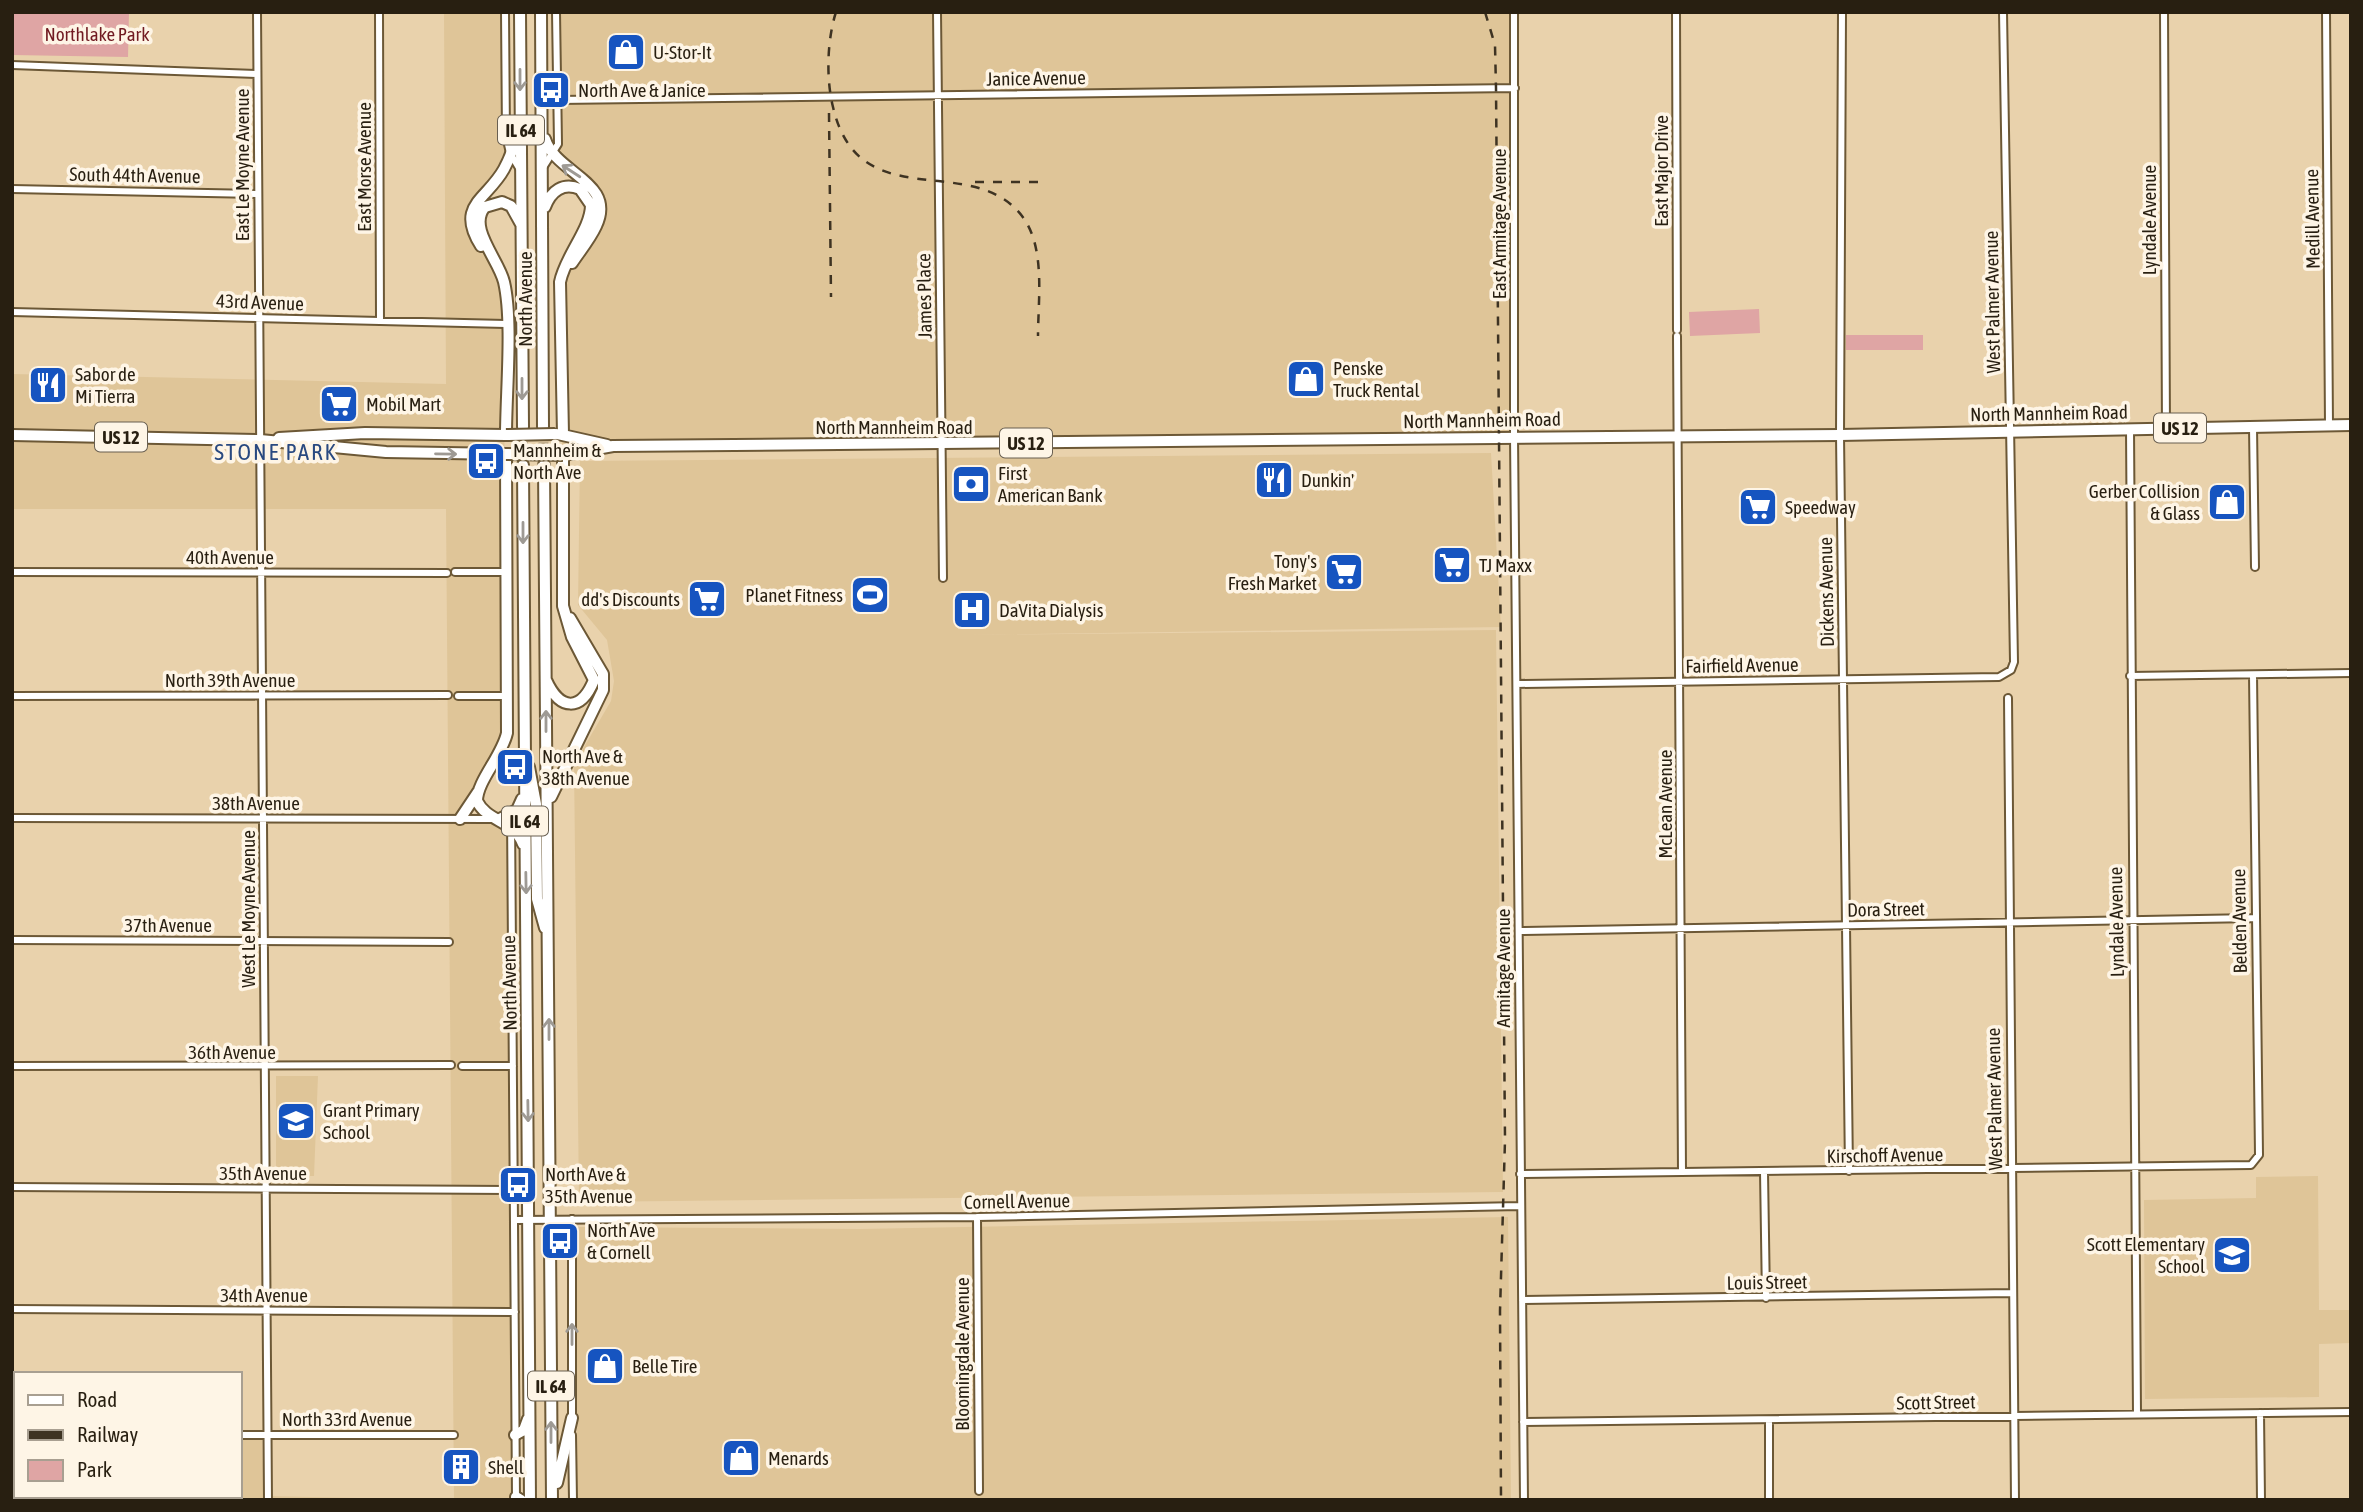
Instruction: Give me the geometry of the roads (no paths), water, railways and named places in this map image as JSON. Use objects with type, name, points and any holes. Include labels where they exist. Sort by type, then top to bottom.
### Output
[{"type":"main road","name":"IL 64","points":[[520,12],[521,224]]},
{"type":"main road","name":"IL 64","points":[[541,12],[542,171]]},
{"type":"main road","points":[[503,276],[473,233],[470,220],[474,206],[504,170],[520,118]]},
{"type":"main road","points":[[541,128],[551,153],[593,188],[600,207],[595,228],[570,268],[561,299]]},
{"type":"main road","name":"North Avenue","points":[[542,171],[543,427]]},
{"type":"main road","points":[[542,213],[555,190],[568,186],[580,189],[591,205],[588,221],[563,267],[563,434]]},
{"type":"main road","points":[[506,435],[503,276],[479,227],[480,212],[492,203],[502,202],[512,206],[521,224]]},
{"type":"main road","name":"North Avenue","points":[[521,224],[523,427]]},
{"type":"main road","name":"North Mannheim Road","points":[[12,435],[260,440],[374,451],[563,455],[613,446],[1840,435],[2351,425]]},
{"type":"main road","name":"North Mannheim Road","points":[[260,440],[365,433],[563,434],[613,446]]},
{"type":"main road","points":[[506,454],[508,696],[505,744],[477,795],[481,808],[507,820],[525,849]]},
{"type":"main road","points":[[546,680],[553,695],[562,703],[574,704],[587,696],[594,680],[572,637],[563,606],[563,455]]},
{"type":"main road","name":"North Avenue","points":[[523,465],[530,1500]]},
{"type":"main road","name":"North Avenue","points":[[544,465],[553,1500]]},
{"type":"main road","points":[[547,810],[555,784],[603,690],[603,674],[563,606]]},
{"type":"main road","points":[[524,744],[536,804],[537,899],[548,935]]},
{"type":"main road","points":[[460,819],[481,787]]},
{"type":"main road","points":[[507,820],[517,810],[524,789]]},
{"type":"main road","points":[[511,1435],[523,1430],[530,1413]]},
{"type":"main road","points":[[553,1500],[572,1418]]},
{"type":"street","name":"East Le Moyne Avenue","points":[[257,12],[260,318]]},
{"type":"street","name":"East Morse Avenue","points":[[380,12],[380,321]]},
{"type":"street","points":[[505,12],[506,136],[510,153],[521,171]]},
{"type":"street","points":[[542,171],[558,144],[556,12]]},
{"type":"street","name":"James Place","points":[[937,12],[943,578]]},
{"type":"street","name":"East Armitage Avenue","points":[[1514,12],[1514,436]]},
{"type":"street","name":"East Major Drive","points":[[1676,12],[1677,436]]},
{"type":"street","name":"Dickens Avenue","points":[[1842,12],[1840,435],[1849,1171]]},
{"type":"street","name":"West Palmer Avenue","points":[[2003,12],[2014,662],[2008,673]]},
{"type":"street","name":"Lyndale Avenue","points":[[2164,12],[2166,429]]},
{"type":"street","name":"Medill Avenue","points":[[2326,12],[2329,426]]},
{"type":"street","points":[[12,65],[257,74]]},
{"type":"street","name":"Janice Avenue","points":[[558,100],[1515,88]]},
{"type":"street","name":"South 44th Avenue","points":[[12,188],[257,194]]},
{"type":"street","name":"43rd Avenue","points":[[12,312],[506,324]]},
{"type":"street","name":"West Le Moyne Avenue","points":[[260,318],[268,1500]]},
{"type":"street","points":[[2253,427],[2255,567]]},
{"type":"street","name":"Lyndale Avenue","points":[[2130,429],[2137,1414]]},
{"type":"street","name":"Armitage Avenue","points":[[1514,436],[1524,1500]]},
{"type":"street","name":"McLean Avenue","points":[[1677,436],[1682,1172]]},
{"type":"street","name":"40th Avenue","points":[[12,572],[447,573]]},
{"type":"street","points":[[455,572],[506,572]]},
{"type":"street","name":"Fairfield Avenue","points":[[1517,684],[1999,677],[2008,673]]},
{"type":"street","points":[[2130,676],[2351,673]]},
{"type":"street","name":"Belden Avenue","points":[[2251,1165],[2259,1155],[2253,675]]},
{"type":"street","name":"North 39th Avenue","points":[[12,696],[448,695]]},
{"type":"street","points":[[458,696],[508,696]]},
{"type":"street","name":"West Palmer Avenue","points":[[2008,698],[2015,1500]]},
{"type":"street","name":"38th Avenue","points":[[12,818],[507,820]]},
{"type":"street","name":"North Avenue","points":[[507,820],[515,1312],[511,1435],[518,1499]]},
{"type":"street","name":"Dora Street","points":[[1519,931],[2254,918]]},
{"type":"street","name":"37th Avenue","points":[[12,940],[449,942]]},
{"type":"street","name":"36th Avenue","points":[[12,1066],[264,1068],[451,1065]]},
{"type":"street","points":[[462,1066],[513,1066]]},
{"type":"street","name":"Kirschoff Avenue","points":[[1520,1174],[2251,1165]]},
{"type":"street","points":[[1763,1172],[1766,1298]]},
{"type":"street","name":"35th Avenue","points":[[12,1187],[514,1190]]},
{"type":"street","name":"Cornell Avenue","points":[[514,1220],[977,1217],[1520,1206]]},
{"type":"street","name":"Bloomingdale Avenue","points":[[977,1217],[979,1491]]},
{"type":"street","points":[[572,1219],[573,1500]]},
{"type":"street","name":"Louis Street","points":[[1522,1300],[2012,1293]]},
{"type":"street","name":"34th Avenue","points":[[12,1309],[515,1312]]},
{"type":"street","name":"Scott Street","points":[[1523,1422],[1769,1422],[2351,1412]]},
{"type":"street","points":[[2260,1413],[2261,1500]]},
{"type":"street","points":[[1769,1422],[1769,1500]]},
{"type":"street","name":"North 33rd Avenue","points":[[242,1435],[454,1436]]},
{"type":"tunnel","points":[[523,427],[523,463]]},
{"type":"tunnel","points":[[543,427],[544,462]]},
{"type":"railway","points":[[836,12],[829,47],[829,84],[833,107],[846,141],[866,162],[891,173],[975,187],[1000,197],[1022,216],[1030,229],[1038,258],[1038,336]]},
{"type":"railway","points":[[1485,12],[1495,45],[1496,88],[1505,1140],[1500,1311],[1501,1500]]},
{"type":"railway","points":[[829,113],[831,297]]},
{"type":"railway","points":[[975,182],[1044,182]]},
{"type":"place","name":"U-Stor-It","points":[[626,52]]},
{"type":"place","name":"North Ave & Janice","points":[[551,90]]},
{"type":"place","name":"Penske Truck Rental","points":[[1306,379]]},
{"type":"place","name":"Sabor de Mi Tierra","points":[[48,385]]},
{"type":"place","name":"Mobil Mart","points":[[339,404]]},
{"type":"place","name":"Mannheim & North Ave","points":[[486,461]]},
{"type":"place","name":"Dunkin'","points":[[1274,480]]},
{"type":"place","name":"First American Bank","points":[[971,484]]},
{"type":"place","name":"Gerber Collision & Glass","points":[[2227,502]]},
{"type":"place","name":"Speedway","points":[[1758,507]]},
{"type":"place","name":"TJ Maxx","points":[[1452,565]]},
{"type":"place","name":"Tony's Fresh Market","points":[[1344,572]]},
{"type":"place","name":"Planet Fitness","points":[[870,595]]},
{"type":"place","name":"dd's Discounts","points":[[707,599]]},
{"type":"place","name":"DaVita Dialysis","points":[[972,610]]},
{"type":"place","name":"North Ave & 38th Avenue","points":[[515,767]]},
{"type":"place","name":"Grant Primary School","points":[[296,1121]]},
{"type":"place","name":"North Ave & 35th Avenue","points":[[518,1185]]},
{"type":"place","name":"North Ave & Cornell","points":[[560,1241]]},
{"type":"place","name":"Scott Elementary School","points":[[2232,1255]]},
{"type":"place","name":"Belle Tire","points":[[605,1366]]},
{"type":"place","name":"Menards","points":[[741,1458]]},
{"type":"place","name":"Shell","points":[[461,1467]]},
{"type":"district","name":"STONE PARK","points":[[276,452]]},
{"type":"park label","name":"Northlake Park","points":[[97,34]]}]
